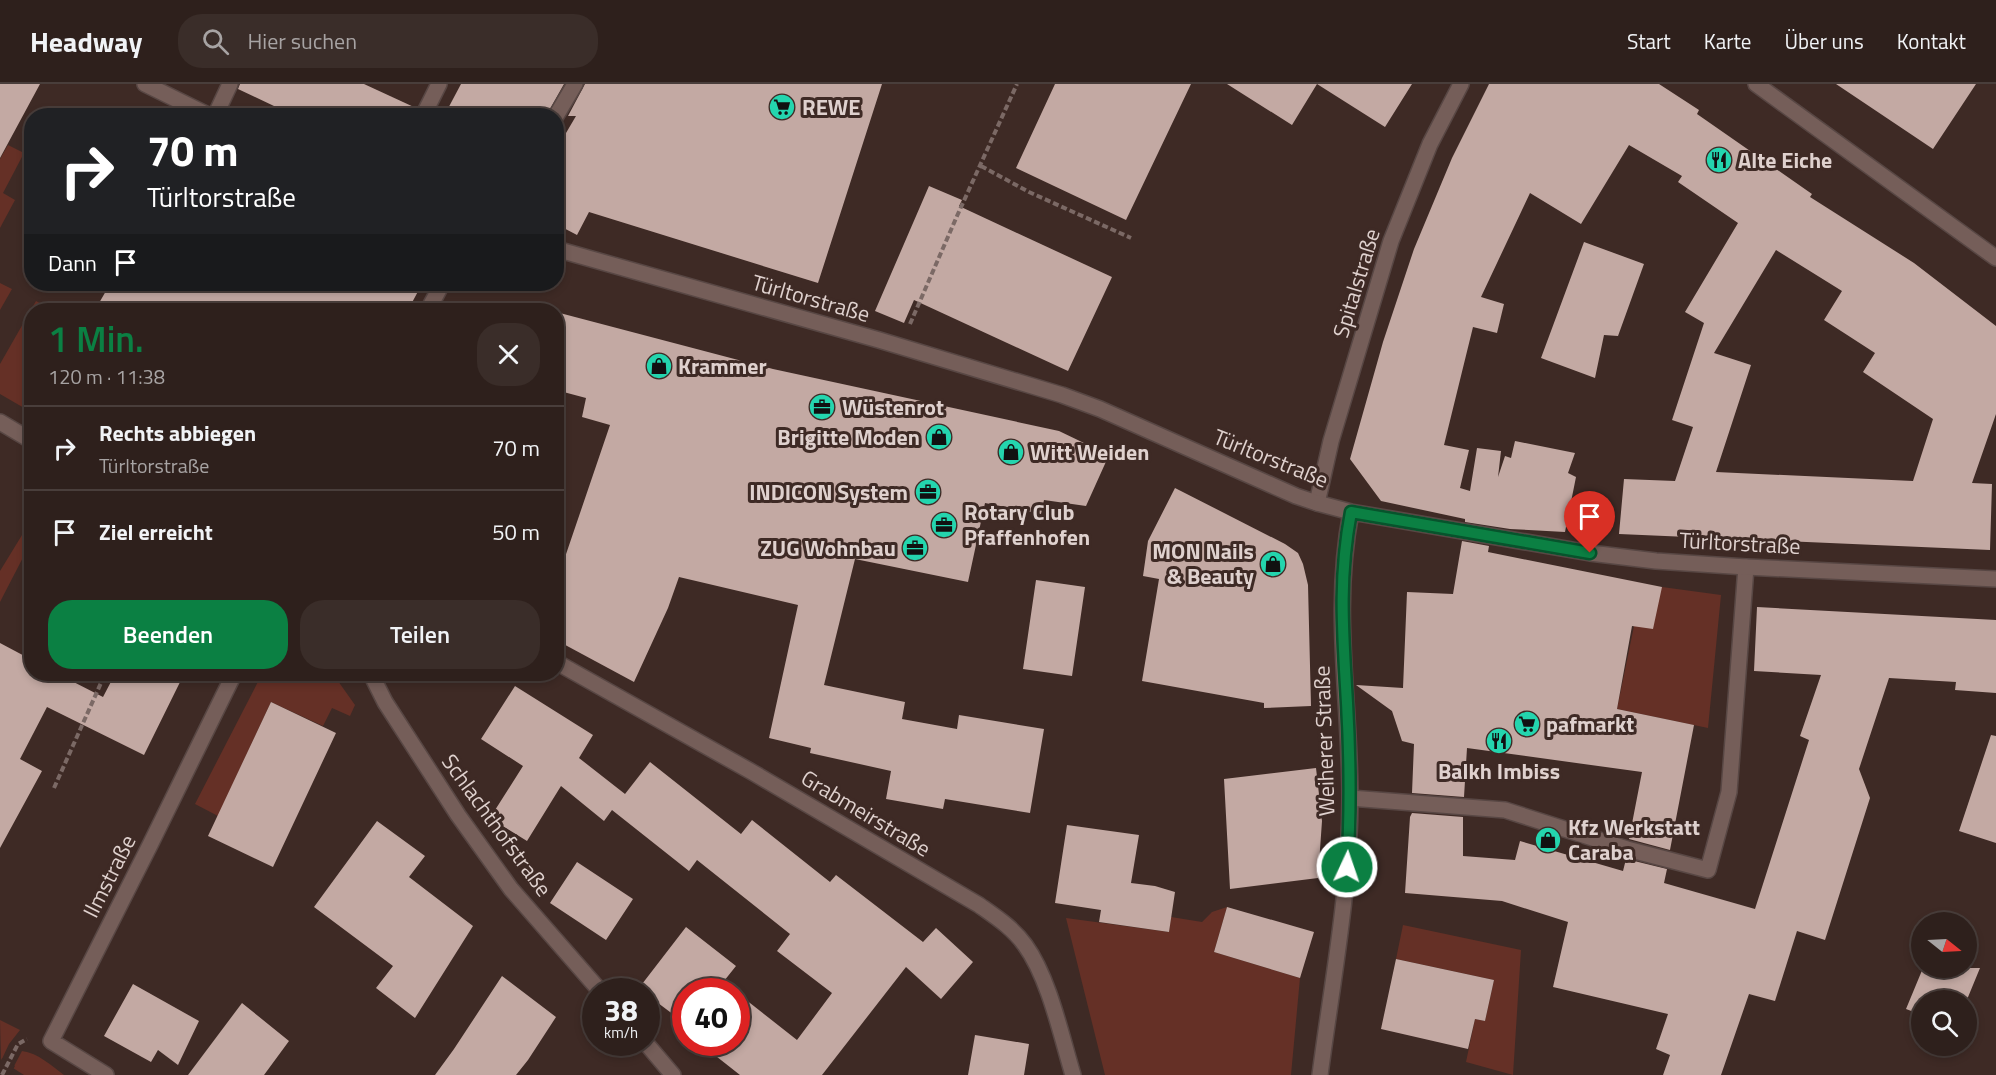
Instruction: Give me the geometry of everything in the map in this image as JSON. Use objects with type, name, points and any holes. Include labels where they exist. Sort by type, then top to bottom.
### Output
[{"type":"street","points":[[145,84],[194,108]]},
{"type":"street","points":[[219,108],[230,84]]},
{"type":"street","points":[[427,108],[439,84]]},
{"type":"street","points":[[561,108],[575,84]]},
{"type":"street","name":"Spitalstraße","points":[[1317,503],[1331,441],[1391,241],[1430,144],[1461,84]]},
{"type":"street","points":[[1756,84],[1996,258]]},
{"type":"street","name":"Türltorstraße","points":[[564,251],[1062,395],[1100,409],[1266,483],[1317,503],[1351,512],[1590,553],[1656,561],[1996,579]]},
{"type":"street","points":[[0,422],[24,436]]},
{"type":"street","name":"Weiherer Straße","points":[[1320,1075],[1345,889],[1350,798],[1341,608],[1345,545],[1351,512]]},
{"type":"street","points":[[1350,798],[1505,810],[1627,849],[1707,870],[1729,792],[1746,567]]},
{"type":"street","name":"Grabmeirstraße","points":[[564,666],[752,772],[979,905],[1006,925],[1025,945],[1045,983],[1073,1075]]},
{"type":"street","name":"Ilmstraße","points":[[106,1075],[51,1041],[231,681]]},
{"type":"street","name":"Schlachthofstraße","points":[[374,681],[385,702],[458,815],[511,889],[589,978]]},
{"type":"street","points":[[657,1056],[673,1075]]},
{"type":"path","points":[[901,347],[1017,84]]},
{"type":"path","points":[[981,166],[1029,192],[1131,238]]},
{"type":"path","points":[[54,788],[102,681]]},
{"type":"path","points":[[2,1075],[15,1047]]},
{"type":"shaded area","points":[[8,145],[24,153],[3,193],[15,200],[0,228],[0,159]]},
{"type":"shaded area","points":[[0,283],[12,289],[0,310]]},
{"type":"shaded area","points":[[24,322],[24,408],[0,394],[0,364]]},
{"type":"shaded area","points":[[24,532],[24,556],[0,602],[0,571]]},
{"type":"shaded area","points":[[1662,587],[1721,595],[1708,728],[1617,709],[1634,626]]},
{"type":"shaded area","points":[[258,681],[338,681],[355,705],[350,716],[332,708],[323,726],[271,702],[218,816],[195,804]]},
{"type":"shaded area","points":[[1227,907],[1214,952],[1300,978],[1291,1075],[1105,1075],[1066,918],[1169,932],[1171,917],[1202,922],[1212,912]]},
{"type":"shaded area","points":[[1403,925],[1521,950],[1513,1075],[1466,1062],[1475,1019],[1485,1021],[1494,980],[1396,959]]},
{"type":"shaded area","points":[[0,1020],[20,1030],[9,1044],[1,1061]]},
{"type":"shaded area","points":[[22,1051],[39,1057],[64,1075],[24,1075],[13,1068]]},
{"type":"pier","points":[[2,1058],[15,1066],[10,1075],[0,1075]]},
{"type":"building","points":[[0,84],[40,84],[27,108],[24,108],[24,114],[0,158]]},
{"type":"building","points":[[240,84],[364,84],[416,108],[278,108],[238,89]]},
{"type":"building","points":[[461,84],[564,84],[550,108],[448,108]]},
{"type":"building","points":[[585,84],[882,84],[818,283],[589,212],[577,235],[564,228],[564,136],[576,116],[568,116]]},
{"type":"building","points":[[1055,84],[1191,84],[1126,220],[1016,168]]},
{"type":"building","points":[[1227,84],[1317,84],[1292,125]]},
{"type":"building","points":[[1317,84],[1412,84],[1385,127]]},
{"type":"building","points":[[1489,84],[1659,84],[1699,110],[1697,114],[1812,194],[1810,197],[1914,263],[1996,326],[1996,414],[1972,483],[1992,484],[1990,550],[1619,534],[1624,479],[1675,481],[1693,427],[1672,420],[1704,323],[1685,312],[1738,223],[1678,182],[1682,176],[1629,145],[1581,224],[1530,193],[1481,297],[1504,304],[1497,333],[1473,327],[1444,445],[1469,450],[1460,488],[1470,491],[1477,448],[1501,451],[1498,477],[1505,456],[1511,458],[1515,441],[1575,453],[1568,473],[1576,477],[1565,532],[1510,529],[1465,522],[1465,519],[1381,501],[1350,459],[1383,342],[1414,249],[1452,158]],"holes":[[[1776,250],[1842,291],[1824,320],[1875,353],[1863,372],[1933,419],[1913,481],[1716,472],[1751,365],[1714,353]]]},
{"type":"building","points":[[1836,84],[1976,84],[1933,149]]},
{"type":"building","points":[[929,186],[962,200],[959,206],[1112,277],[1068,371],[914,300],[904,323],[875,311]]},
{"type":"building","points":[[1584,242],[1644,264],[1618,336],[1604,335],[1595,378],[1541,358]]},
{"type":"building","points":[[106,291],[418,291],[412,303],[99,303]]},
{"type":"building","points":[[564,314],[773,369],[1059,431],[1109,455],[1086,506],[1044,500],[1041,514],[985,503],[968,582],[855,559],[824,685],[905,702],[902,719],[957,729],[959,715],[1044,729],[1030,813],[945,799],[943,809],[886,799],[891,771],[810,753],[811,748],[769,738],[798,605],[679,577],[668,608],[634,682],[564,644],[564,560],[610,425],[582,417],[586,398],[564,392]]},
{"type":"building","points":[[1175,488],[1285,544],[1298,553],[1308,585],[1311,706],[1264,708],[1264,703],[1142,681],[1159,579],[1143,576],[1148,541]]},
{"type":"building","points":[[1462,541],[1489,546],[1488,552],[1662,587],[1653,629],[1632,626],[1617,709],[1694,725],[1670,850],[1629,839],[1642,772],[1467,748],[1464,797],[1412,793],[1414,744],[1402,741],[1392,711],[1356,685],[1403,688],[1407,592],[1453,594]]},
{"type":"building","points":[[1036,580],[1085,587],[1072,676],[1023,669]]},
{"type":"building","points":[[1757,607],[1996,620],[1996,693],[1955,690],[1956,682],[1889,678],[1859,769],[1870,798],[1825,940],[1797,931],[1775,1001],[1749,994],[1721,1075],[1663,1075],[1670,1055],[1656,1049],[1668,1014],[1553,987],[1568,922],[1502,901],[1405,893],[1410,817],[1412,813],[1463,817],[1463,856],[1515,860],[1520,841],[1623,871],[1626,859],[1667,869],[1664,883],[1755,909],[1809,740],[1800,736],[1821,675],[1754,671]]},
{"type":"building","points":[[0,643],[24,656],[24,681],[72,681],[103,697],[111,681],[181,681],[144,755],[47,707],[20,759],[42,771],[0,848]]},
{"type":"building","points":[[515,686],[593,735],[579,758],[625,794],[650,762],[741,834],[752,820],[830,882],[836,875],[923,942],[936,928],[973,962],[941,999],[906,967],[822,1075],[740,1075],[716,1056],[750,1056],[750,1003],[797,1040],[832,993],[777,951],[790,934],[697,860],[689,871],[612,810],[604,821],[561,786],[527,841],[490,818],[523,766],[481,739]]},
{"type":"building","points":[[271,702],[336,733],[273,867],[208,836]]},
{"type":"building","points":[[1991,735],[1996,736],[1996,843],[1959,831]]},
{"type":"building","points":[[1316,768],[1322,821],[1318,878],[1230,889],[1224,779]]},
{"type":"building","points":[[377,821],[425,856],[409,877],[473,926],[415,1018],[376,988],[393,966],[314,907]]},
{"type":"building","points":[[1067,825],[1139,835],[1131,883],[1155,886],[1175,892],[1169,932],[1099,922],[1101,910],[1055,903]]},
{"type":"building","points":[[577,862],[633,899],[606,940],[550,903]]},
{"type":"building","points":[[1227,907],[1314,932],[1300,978],[1214,952]]},
{"type":"building","points":[[686,927],[736,966],[726,978],[672,978],[672,1014],[660,1004],[660,978],[647,978]]},
{"type":"building","points":[[1396,959],[1494,980],[1485,1021],[1475,1019],[1468,1049],[1381,1029]]},
{"type":"building","points":[[502,976],[556,1017],[528,1060],[516,1075],[435,1075],[454,1049]]},
{"type":"building","points":[[1919,978],[1976,978],[1971,990],[1914,990]]},
{"type":"building","points":[[133,984],[199,1021],[178,1065],[158,1050],[151,1062],[104,1036]]},
{"type":"building","points":[[1911,997],[1911,1011],[1906,1009]]},
{"type":"building","points":[[242,1003],[289,1041],[264,1075],[188,1075]]},
{"type":"building","points":[[975,1035],[1029,1044],[1024,1075],[968,1075]]},
{"type":"place","name":"REWE","points":[[782,107]]},
{"type":"place","name":"Alte Eiche","points":[[1719,160]]},
{"type":"place","name":"Krammer","points":[[659,366]]},
{"type":"place","name":"Wüstenrot","points":[[822,407]]},
{"type":"place","name":"Brigitte Moden","points":[[939,437]]},
{"type":"place","name":"Witt Weiden","points":[[1011,452]]},
{"type":"place","name":"INDICON System","points":[[928,492]]},
{"type":"place","name":"Rotary Club Pfaffenhofen","points":[[944,525]]},
{"type":"place","name":"ZUG Wohnbau","points":[[915,548]]},
{"type":"place","name":"MON Nails & Beauty","points":[[1273,564]]},
{"type":"place","name":"pafmarkt","points":[[1527,724]]},
{"type":"place","name":"Balkh Imbiss","points":[[1499,741]]},
{"type":"place","name":"Kfz Werkstatt Caraba","points":[[1548,840]]},
{"type":"route","points":[[1347,867],[1350,798],[1341,587],[1351,512],[1590,553]]}]
